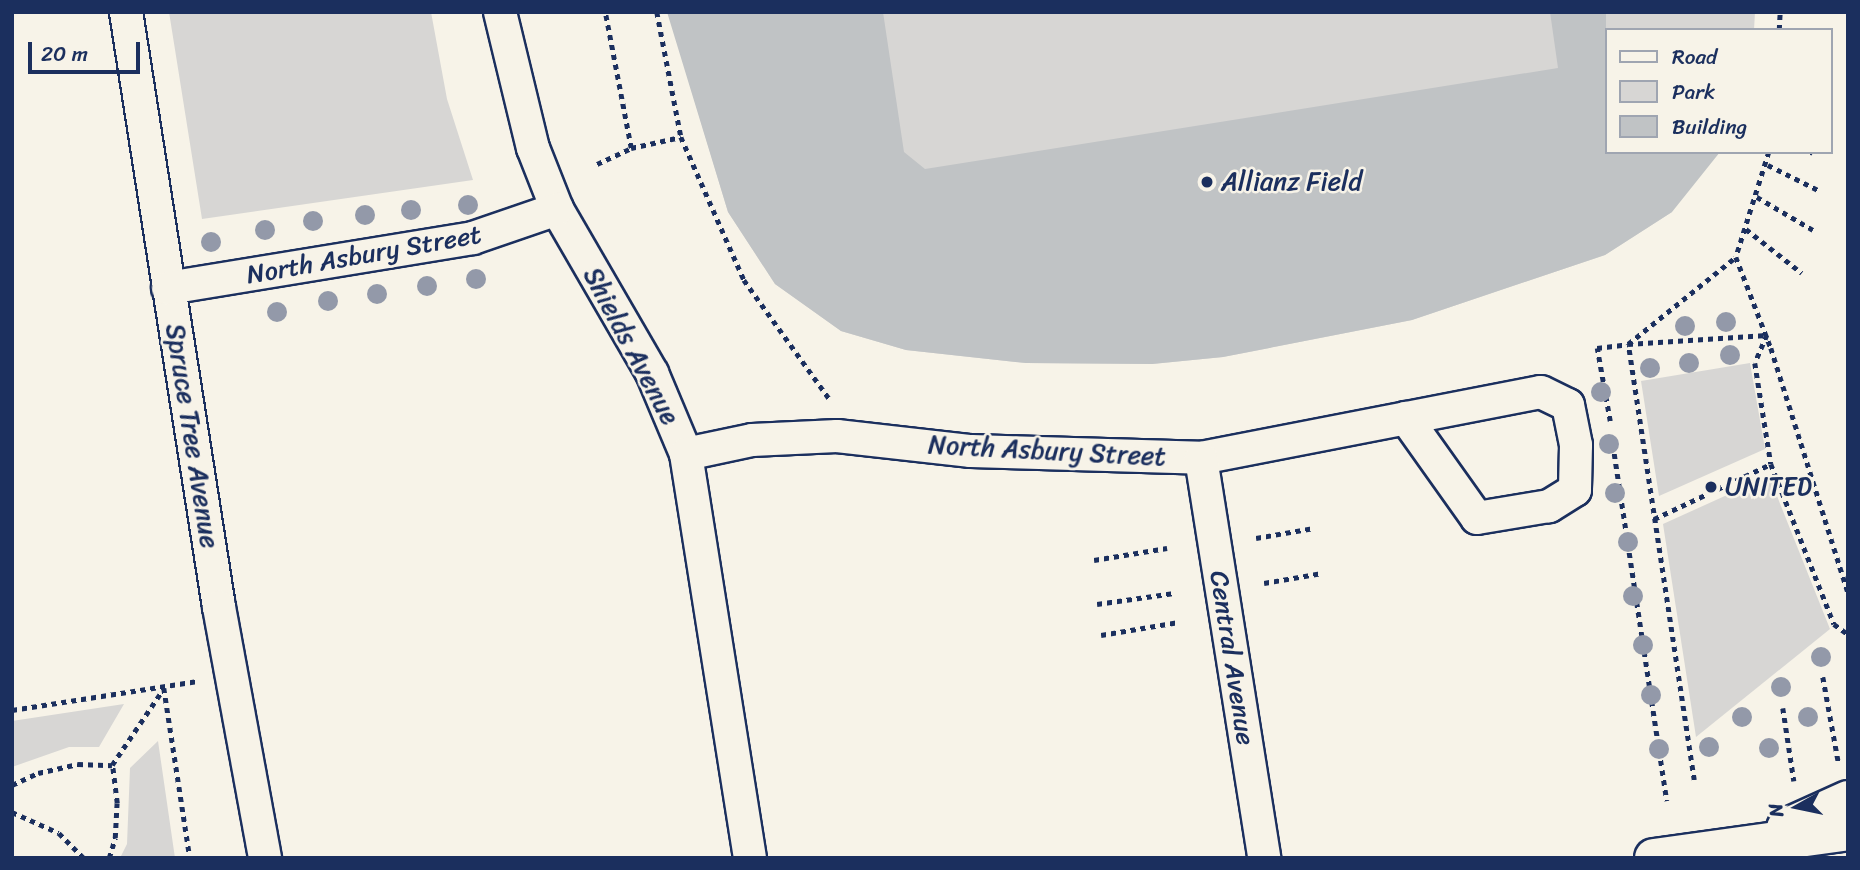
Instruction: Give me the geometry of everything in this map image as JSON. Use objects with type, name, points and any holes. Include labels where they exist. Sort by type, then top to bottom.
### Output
[{"type":"main road","points":[[1740,849],[1844,784]]},
{"type":"main road","points":[[1654,858],[1740,849],[1848,831]]},
{"type":"street","name":"Spruce Tree Avenue","points":[[126,12],[168,288],[265,858]]},
{"type":"street","name":"Shields Avenue","points":[[500,12],[533,148],[557,209],[652,373],[686,454],[750,858]]},
{"type":"street","name":"North Asbury Street","points":[[168,288],[473,238],[557,209]]},
{"type":"street","name":"North Asbury Street","points":[[686,454],[763,438],[837,436],[971,450],[1201,457],[1541,392],[1568,405],[1576,445],[1575,489],[1549,506],[1477,518],[1406,418]]},
{"type":"street","name":"Central Avenue","points":[[1201,457],[1264,858]]},
{"type":"path","points":[[605,12],[631,148]]},
{"type":"path","points":[[657,12],[681,137],[744,280],[831,401]]},
{"type":"path","points":[[597,164],[631,148],[681,137]]},
{"type":"path","points":[[1628,344],[1736,257],[1768,165],[1769,154]]},
{"type":"path","points":[[1768,165],[1818,190]]},
{"type":"path","points":[[1757,197],[1812,230]]},
{"type":"path","points":[[1746,229],[1802,273]]},
{"type":"path","points":[[1736,257],[1767,335],[1848,592]]},
{"type":"path","points":[[1667,801],[1597,348],[1767,335]]},
{"type":"path","points":[[1767,335],[1755,363],[1771,464],[1834,624],[1848,634]]},
{"type":"path","points":[[1628,344],[1694,780]]},
{"type":"path","points":[[1654,519],[1771,464]]},
{"type":"path","points":[[1256,538],[1314,528]]},
{"type":"path","points":[[1094,559],[1167,548]]},
{"type":"path","points":[[1264,583],[1322,573]]},
{"type":"path","points":[[1097,604],[1174,593]]},
{"type":"path","points":[[1101,635],[1179,622]]},
{"type":"path","points":[[1823,677],[1844,784]]},
{"type":"path","points":[[12,710],[164,687]]},
{"type":"path","points":[[109,858],[115,838],[117,803],[112,765],[164,687]]},
{"type":"path","points":[[164,687],[190,858]]},
{"type":"path","points":[[1783,708],[1794,781]]},
{"type":"path","points":[[12,785],[37,773],[78,764],[112,765]]},
{"type":"path","points":[[12,812],[59,833],[84,858]]},
{"type":"green space","points":[[169,12],[431,12],[447,99],[473,180],[202,219]]},
{"type":"green space","name":"Allianz Field","points":[[668,12],[1755,12],[1754,28],[1604,28],[1604,154],[1608,154],[1672,212],[1605,255],[1412,320],[1223,357],[1152,364],[1026,363],[906,350],[841,331],[775,284],[728,212]]},
{"type":"green space","points":[[1750,363],[1765,449],[1659,496],[1641,381]]},
{"type":"green space","points":[[1769,476],[1830,629],[1696,737],[1663,524]]},
{"type":"green space","points":[[124,704],[99,747],[69,747],[12,767],[12,721]]},
{"type":"green space","points":[[158,741],[175,858],[120,858],[127,844],[130,768]]},
{"type":"building","name":"Allianz Field","points":[[667,12],[883,12],[904,152],[925,169],[1558,68],[1550,12],[1606,12],[1604,154],[1718,154],[1672,212],[1605,255],[1412,320],[1223,357],[1152,364],[1026,363],[906,350],[841,331],[775,284],[728,212]]},
{"type":"place","name":"Allianz Field","points":[[1207,182]]},
{"type":"place","name":"UNITED","points":[[1711,487]]}]
